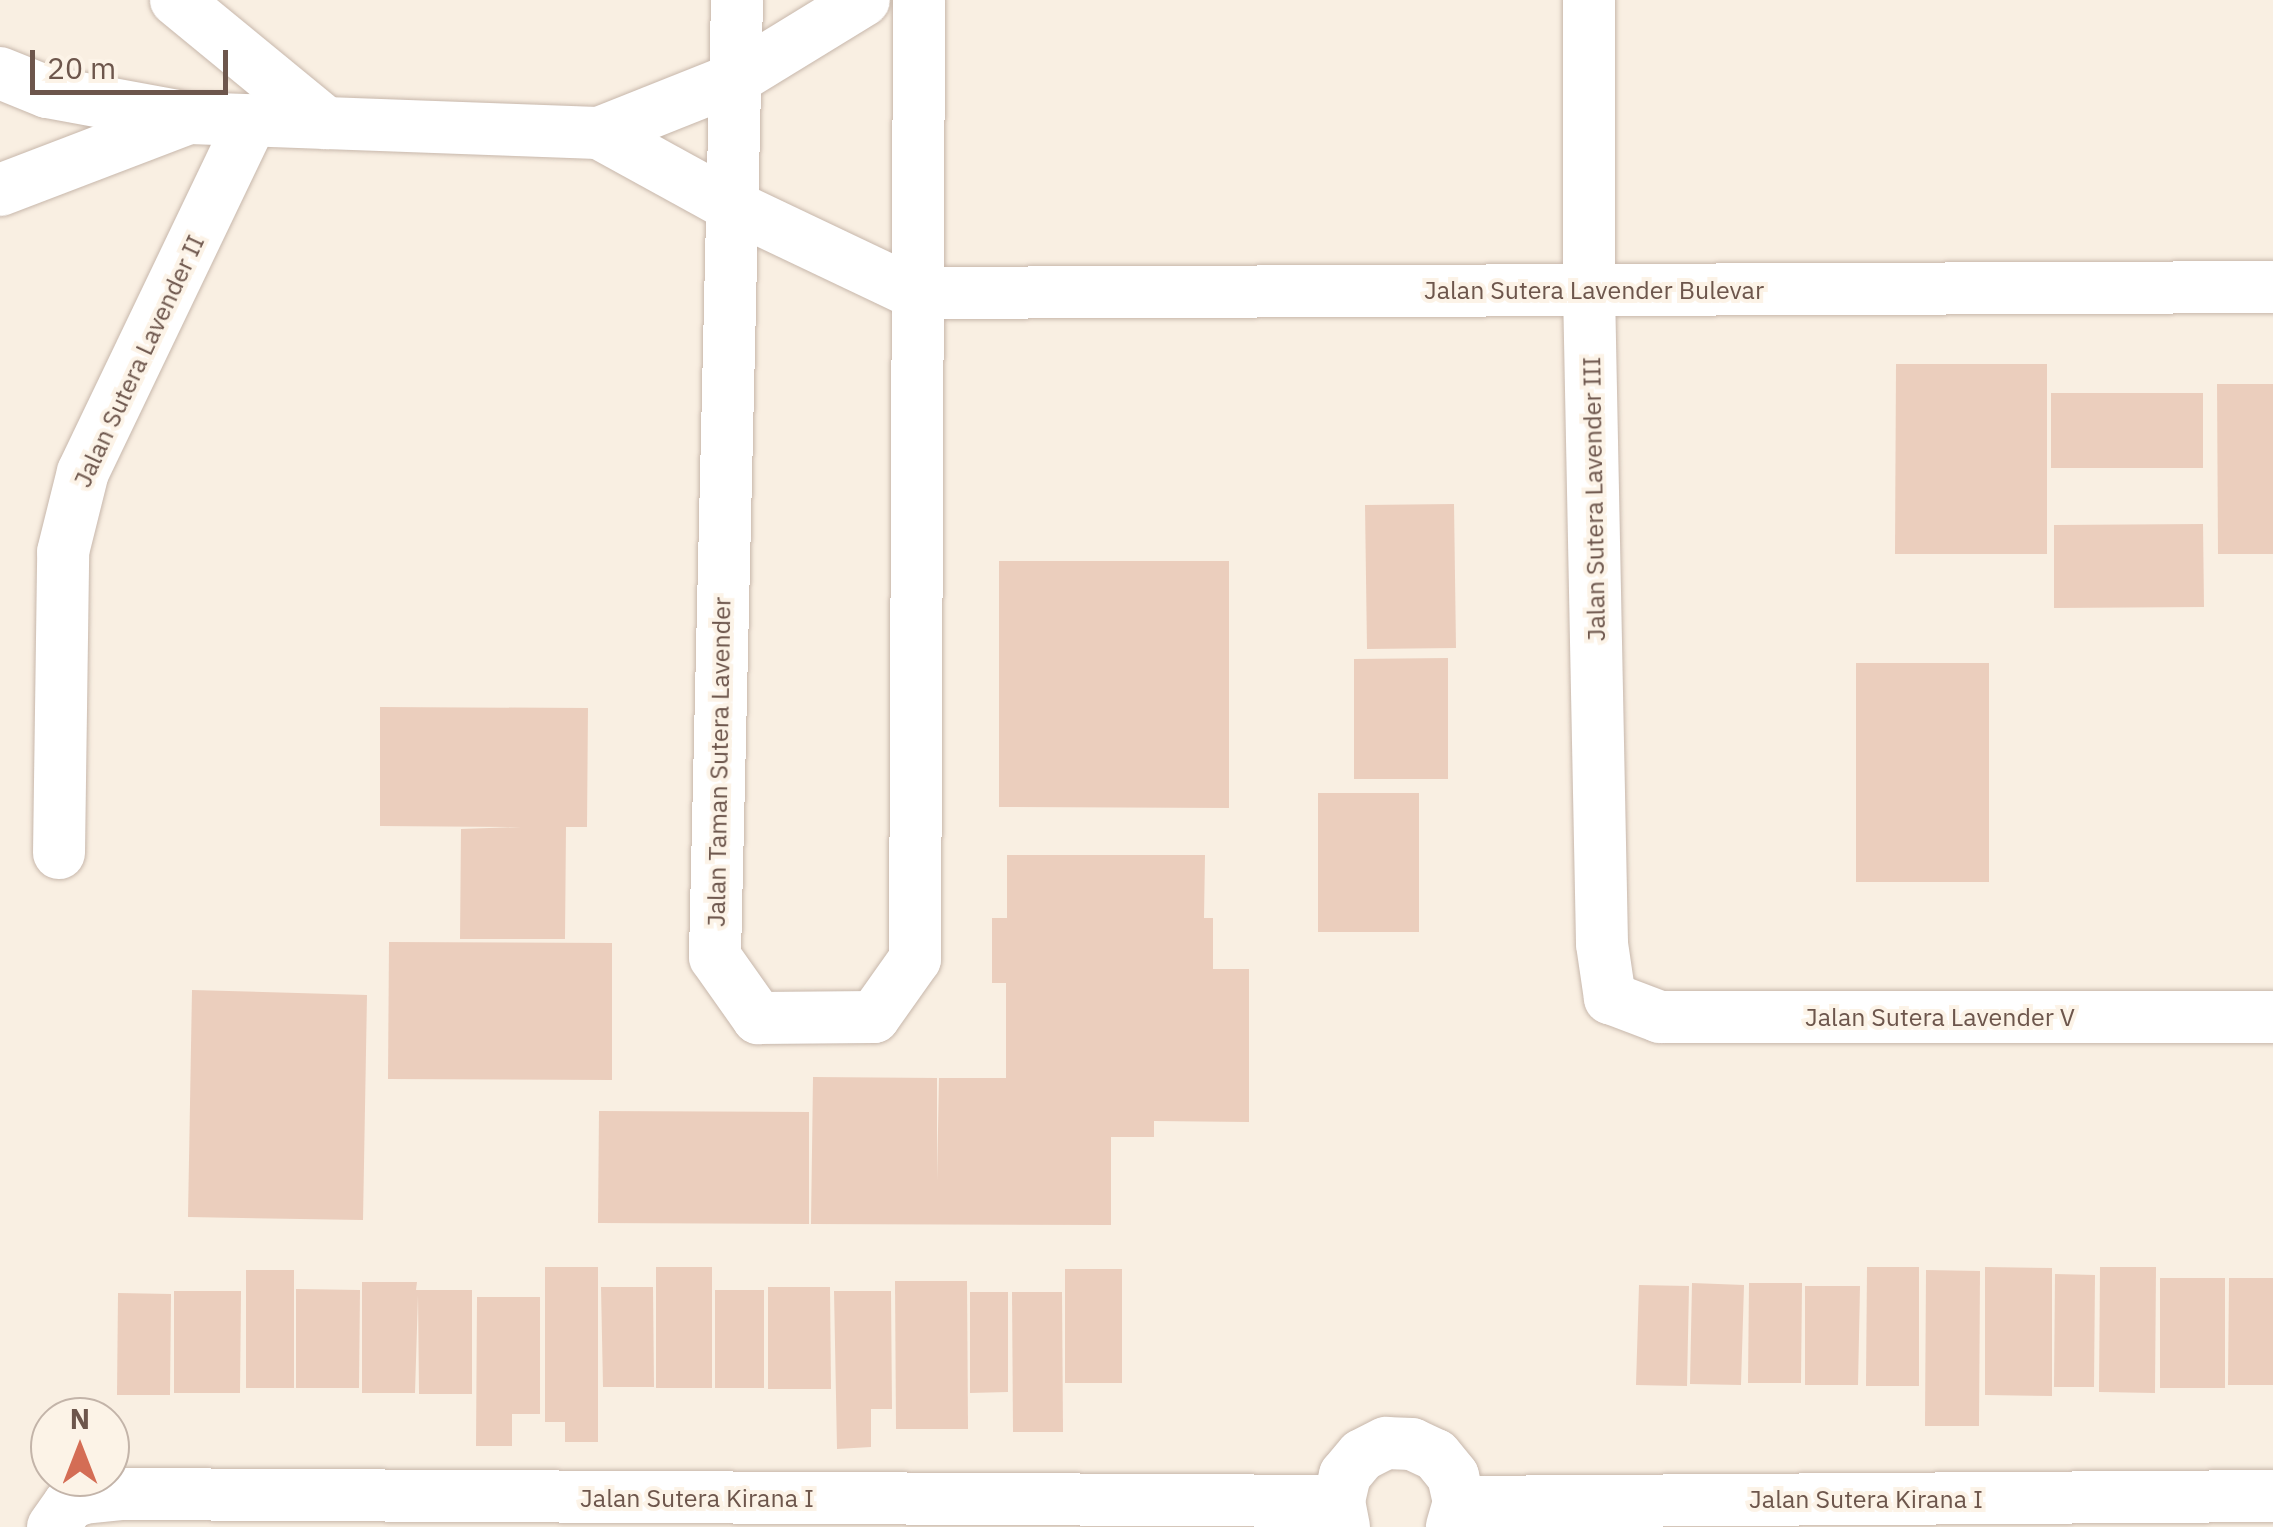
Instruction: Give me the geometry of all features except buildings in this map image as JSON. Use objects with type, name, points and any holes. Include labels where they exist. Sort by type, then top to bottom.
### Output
[{"type":"street","points":[[176,0],[326,124]]},
{"type":"street","name":"Jalan Taman Sutera Lavender","points":[[737,0],[715,956],[758,1018],[874,1017],[916,959],[916,293]]},
{"type":"street","points":[[0,72],[47,92],[189,118],[599,133],[735,78],[864,0]]},
{"type":"street","points":[[599,133],[732,206],[916,293],[919,0]]},
{"type":"street","name":"Jalan Sutera Lavender III","points":[[1589,0],[1589,290],[1602,944],[1610,998]]},
{"type":"street","points":[[0,190],[189,118]]},
{"type":"street","name":"Jalan Sutera Lavender II","points":[[59,853],[63,552],[83,472],[252,120]]},
{"type":"street","name":"Jalan Sutera Lavender Bulevar","points":[[916,293],[2273,287]]},
{"type":"street","name":"Jalan Sutera Lavender V","points":[[1610,998],[1660,1017],[2273,1017]]},
{"type":"street","points":[[1342,1514],[1346,1475],[1362,1455],[1386,1443],[1412,1444],[1436,1455],[1452,1476],[1456,1514]]},
{"type":"street","name":"Jalan Sutera Kirana I","points":[[57,1520],[84,1498],[123,1494],[1342,1514]]},
{"type":"street","name":"Jalan Sutera Kirana I","points":[[1456,1514],[2273,1496]]}]
